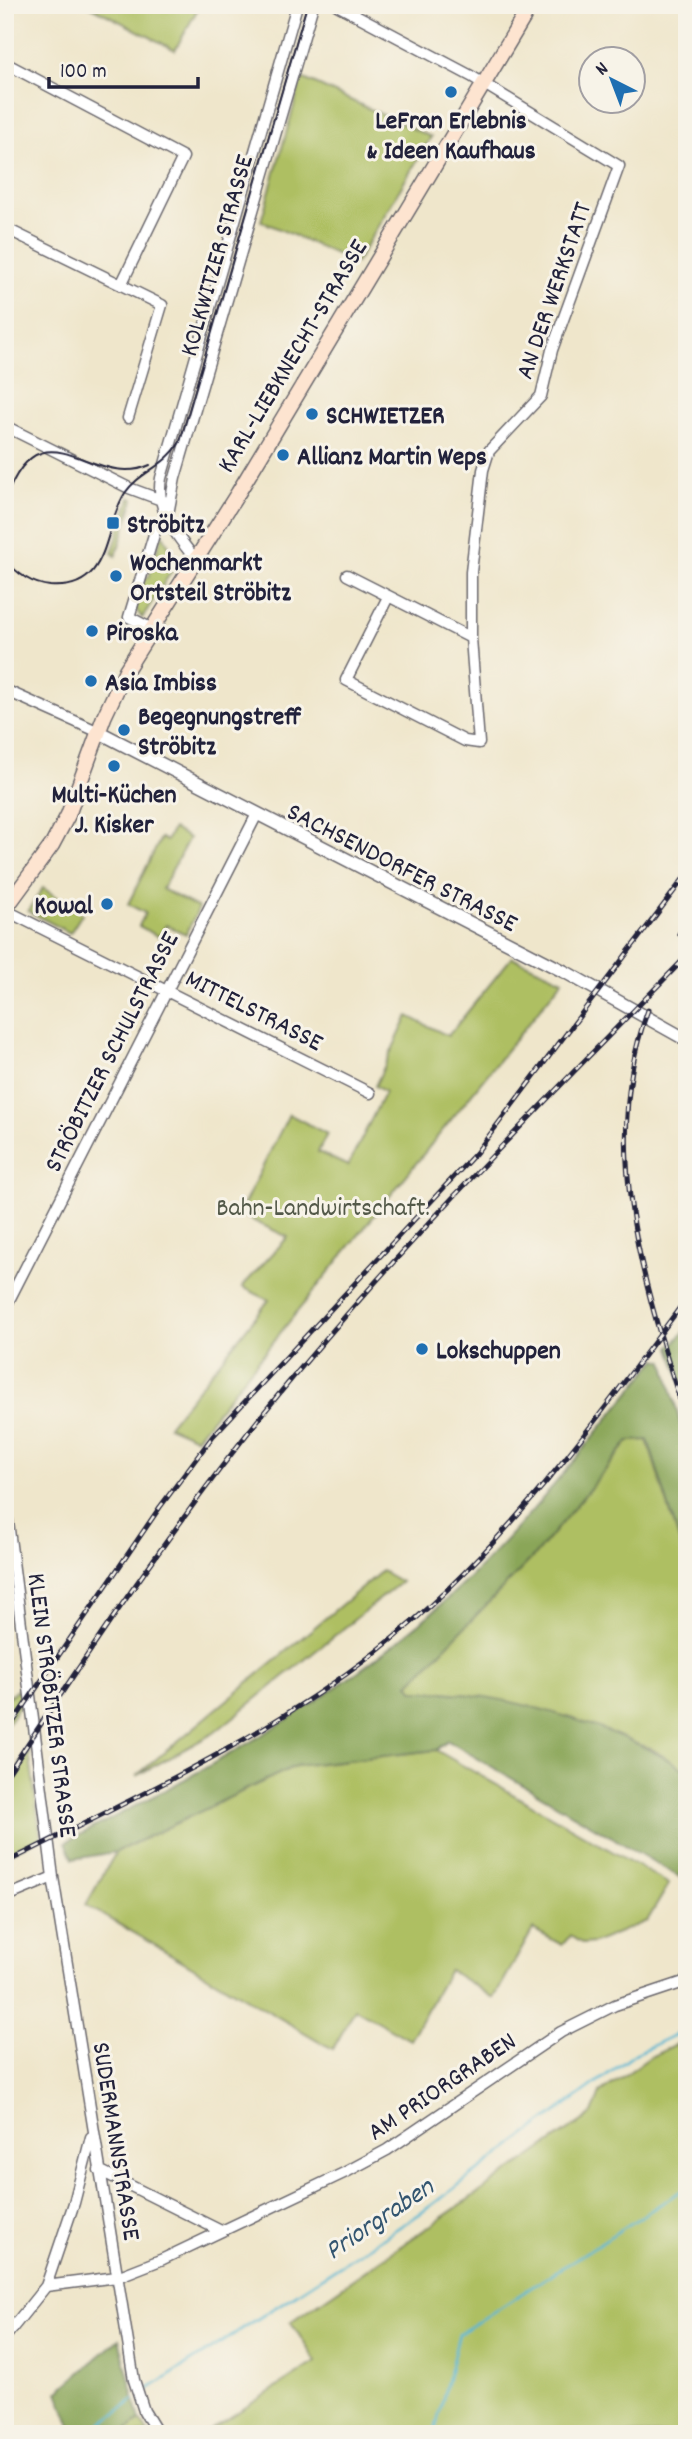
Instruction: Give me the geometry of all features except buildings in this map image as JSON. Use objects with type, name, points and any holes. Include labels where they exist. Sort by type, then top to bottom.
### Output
[{"type":"main road","name":"KARL-LIEBKNECHT-STRASSE","points":[[99,732],[117,686],[531,5]]},
{"type":"main road","points":[[5,909],[58,835],[84,777],[99,732]]},
{"type":"street","name":"KOLKWITZER STRASSE","points":[[152,629],[129,617],[156,528],[167,519],[165,461],[297,5]]},
{"type":"street","name":"KOLKWITZER STRASSE","points":[[165,501],[313,5]]},
{"type":"street","points":[[337,5],[483,84]]},
{"type":"street","points":[[5,63],[183,157],[121,285]]},
{"type":"street","name":"AN DER WERKSTATT","points":[[388,597],[346,680],[465,741],[480,743],[471,638],[471,572],[482,470],[488,451],[541,396],[552,350],[619,166],[483,84]]},
{"type":"street","points":[[5,228],[162,305],[128,418]]},
{"type":"street","points":[[5,426],[165,501]]},
{"type":"street","points":[[167,519],[196,560]]},
{"type":"street","points":[[347,575],[471,638]]},
{"type":"street","points":[[5,690],[99,732]]},
{"type":"street","name":"SACHSENDORFER STRASSE","points":[[99,732],[256,816],[567,973],[687,1040]]},
{"type":"street","name":"STRÖBITZER SCHULSTRASSE","points":[[5,1308],[256,816]]},
{"type":"street","name":"MITTELSTRASSE","points":[[5,909],[370,1093]]},
{"type":"street","name":"KLEIN STRÖBITZER STRASSE","points":[[5,1499],[53,1877]]},
{"type":"street","points":[[5,1897],[53,1877]]},
{"type":"street","name":"SUDERMANNSTRASSE","points":[[53,1877],[134,2380],[144,2411],[158,2434]]},
{"type":"street","name":"AM PRIORGRABEN","points":[[46,2286],[117,2277],[221,2231],[387,2150],[561,2032],[615,2005],[687,1981]]},
{"type":"street","points":[[5,2337],[46,2286],[74,2203],[92,2130]]},
{"type":"street","points":[[99,2170],[221,2231]]},
{"type":"green space","points":[[88,5],[200,5],[175,50]]},
{"type":"green space","points":[[302,78],[431,137],[356,263],[261,221]]},
{"type":"green space","points":[[130,498],[134,499],[116,556],[112,553]]},
{"type":"green space","points":[[162,534],[178,561],[142,618],[135,608],[144,579],[149,577],[154,560],[152,553],[157,551]]},
{"type":"green space","points":[[173,829],[189,838],[162,889],[199,908],[186,934],[166,925],[159,937],[139,926],[145,913],[128,904],[161,838],[166,841]]},
{"type":"green space","points":[[43,888],[82,914],[70,933],[28,911]]},
{"type":"green space","name":"Bahn-Landwirtschaft.","points":[[512,957],[563,980],[196,1438],[168,1426],[269,1300],[242,1287],[288,1237],[239,1214],[289,1114],[327,1134],[318,1152],[348,1166],[385,1092],[375,1086],[408,1016],[448,1036]]},
{"type":"green space","points":[[687,1329],[687,1401],[670,1347]]},
{"type":"green space","points":[[657,1359],[664,1361],[687,1450],[687,1565],[648,1440],[629,1441],[536,1554],[409,1684],[414,1691],[484,1697],[556,1713],[625,1739],[687,1771],[687,1888],[681,1878],[448,1741],[436,1750],[295,1766],[116,1852],[73,1859],[66,1842],[232,1753],[286,1720],[388,1649],[436,1609],[528,1516]]},
{"type":"green space","points":[[647,1440],[687,1565],[687,1771],[650,1748],[442,1691],[414,1691],[409,1684],[536,1554],[629,1441]]},
{"type":"green space","points":[[382,1571],[401,1582],[214,1733],[136,1776]]},
{"type":"green space","points":[[18,1689],[22,1702],[5,1727],[5,1700]]},
{"type":"green space","points":[[436,1750],[669,1884],[647,1921],[594,1943],[583,1944],[570,1936],[562,1945],[533,1929],[494,1998],[449,1970],[410,2040],[355,2009],[333,2049],[86,1905],[116,1852],[295,1766]]},
{"type":"green space","points":[[29,1751],[41,1838],[5,1855],[5,1787]]},
{"type":"green space","points":[[687,2039],[687,2434],[204,2434],[316,2362],[291,2322],[592,2114],[600,2093],[650,2057]]},
{"type":"green space","points":[[119,2339],[140,2420],[121,2434],[62,2434],[71,2426],[58,2392]]},
{"type":"green space","points":[[140,2420],[149,2434],[121,2434]]},
{"type":"waterway","name":"Priorgraben","points":[[143,2393],[421,2213],[635,2054],[687,2029]]},
{"type":"waterway","points":[[434,2434],[459,2334],[687,2187]]},
{"type":"waterway","name":"Priorgraben","points":[[87,2434],[135,2399]]},
{"type":"tram line","points":[[5,559],[25,577],[43,585],[70,585],[85,579],[102,554],[125,493],[137,480],[167,458],[180,442],[307,5]]},
{"type":"tram line","points":[[5,500],[19,470],[35,455],[52,451],[70,454],[108,468],[129,470],[150,465]]},
{"type":"railway","points":[[5,1734],[160,1507],[213,1436],[476,1153],[687,874]]},
{"type":"railway","points":[[679,934],[687,920]]},
{"type":"railway","points":[[5,1778],[164,1545],[266,1410],[418,1235],[687,956]]},
{"type":"railway","points":[[648,1010],[633,1062],[627,1114],[627,1166],[643,1270],[687,1423]]},
{"type":"railway","points":[[5,1863],[149,1791],[243,1740],[334,1683],[377,1651],[465,1573],[505,1530],[580,1439],[687,1298]]},
{"type":"place","name":"LeFran Erlebnis & Ideen Kaufhaus","points":[[451,92]]},
{"type":"place","name":"SCHWIETZER","points":[[312,414]]},
{"type":"place","name":"Allianz Martin Weps","points":[[283,455]]},
{"type":"place","name":"Ströbitz","points":[[113,523]]},
{"type":"place","name":"Wochenmarkt Ortsteil Ströbitz","points":[[116,576]]},
{"type":"place","name":"Piroska","points":[[92,631]]},
{"type":"place","name":"Asia Imbiss","points":[[91,681]]},
{"type":"place","name":"Begegnungstreff Ströbitz","points":[[124,730]]},
{"type":"place","name":"Multi-Küchen J. Kisker","points":[[114,766]]},
{"type":"place","name":"Kowal","points":[[107,904]]},
{"type":"place","name":"Lokschuppen","points":[[422,1349]]}]
